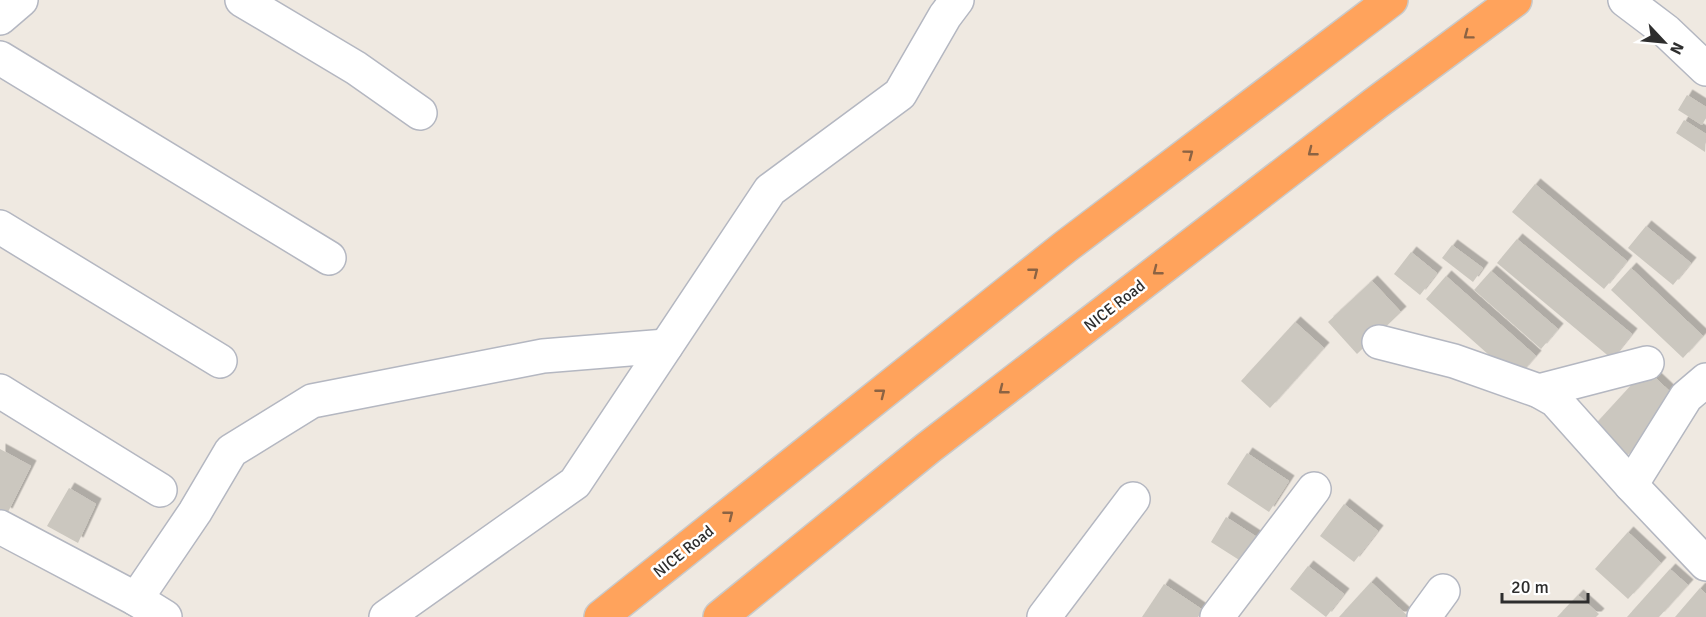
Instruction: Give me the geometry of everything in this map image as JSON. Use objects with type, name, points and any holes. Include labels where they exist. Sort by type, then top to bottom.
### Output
[{"type":"highway","name":"NICE Road","points":[[601,617],[1065,247],[1391,0]]},
{"type":"highway","name":"NICE Road","points":[[720,617],[928,448],[1376,103],[1515,0]]},
{"type":"street","points":[[0,18],[21,0]]},
{"type":"street","points":[[242,0],[356,69],[420,113]]},
{"type":"street","points":[[386,617],[575,483],[770,190],[900,94],[945,16],[957,0]]},
{"type":"street","points":[[1625,0],[1666,31],[1706,69]]},
{"type":"street","points":[[0,58],[329,258]]},
{"type":"street","points":[[0,227],[220,361]]},
{"type":"street","points":[[1379,342],[1454,361],[1539,391],[1555,400],[1706,564]]},
{"type":"street","points":[[136,600],[195,512],[231,451],[312,401],[543,356],[666,346]]},
{"type":"street","points":[[1539,391],[1647,363]]},
{"type":"street","points":[[1631,485],[1686,397],[1706,380]]},
{"type":"street","points":[[0,391],[160,490]]},
{"type":"street","points":[[1217,617],[1314,489]]},
{"type":"street","points":[[1044,617],[1132,499]]},
{"type":"street","points":[[0,527],[165,617]]},
{"type":"street","points":[[1424,617],[1443,591]]},
{"type":"building","points":[[1687,95],[1706,107],[1706,118],[1702,125],[1678,110]]},
{"type":"building","points":[[1684,120],[1706,134],[1705,152],[1676,133]]},
{"type":"building","points":[[1535,184],[1627,261],[1604,289],[1512,212]]},
{"type":"building","points":[[1646,226],[1691,263],[1673,285],[1628,248]]},
{"type":"building","points":[[1517,239],[1632,334],[1612,359],[1497,263]]},
{"type":"building","points":[[1452,245],[1483,268],[1473,282],[1442,258]]},
{"type":"building","points":[[1411,252],[1437,273],[1420,295],[1394,274]]},
{"type":"building","points":[[1631,268],[1703,336],[1683,358],[1611,290]]},
{"type":"building","points":[[1491,271],[1558,329],[1541,349],[1474,290]]},
{"type":"building","points":[[1446,276],[1536,356],[1516,379],[1426,299]]},
{"type":"building","points":[[1372,281],[1401,312],[1357,354],[1328,322]]},
{"type":"building","points":[[1295,322],[1324,348],[1270,408],[1241,381]]},
{"type":"building","points":[[1646,369],[1678,399],[1623,460],[1590,430]]},
{"type":"building","points":[[0,449],[31,466],[7,514],[0,510]]},
{"type":"building","points":[[1247,453],[1289,481],[1269,512],[1227,484]]},
{"type":"building","points":[[69,488],[96,504],[78,543],[47,526]]},
{"type":"building","points":[[1344,504],[1378,531],[1354,562],[1320,536]]},
{"type":"building","points":[[1226,517],[1263,541],[1247,565],[1211,542]]},
{"type":"building","points":[[1628,532],[1661,563],[1628,599],[1595,569]]},
{"type":"building","points":[[1308,566],[1344,594],[1326,617],[1290,589]]},
{"type":"building","points":[[1670,569],[1688,585],[1659,617],[1627,617]]},
{"type":"building","points":[[1371,582],[1409,617],[1339,617]]},
{"type":"building","points":[[1164,584],[1203,610],[1198,617],[1142,617]]},
{"type":"building","points":[[1700,588],[1706,594],[1706,617],[1675,617]]},
{"type":"building","points":[[1578,595],[1599,614],[1596,617],[1557,617]]}]
